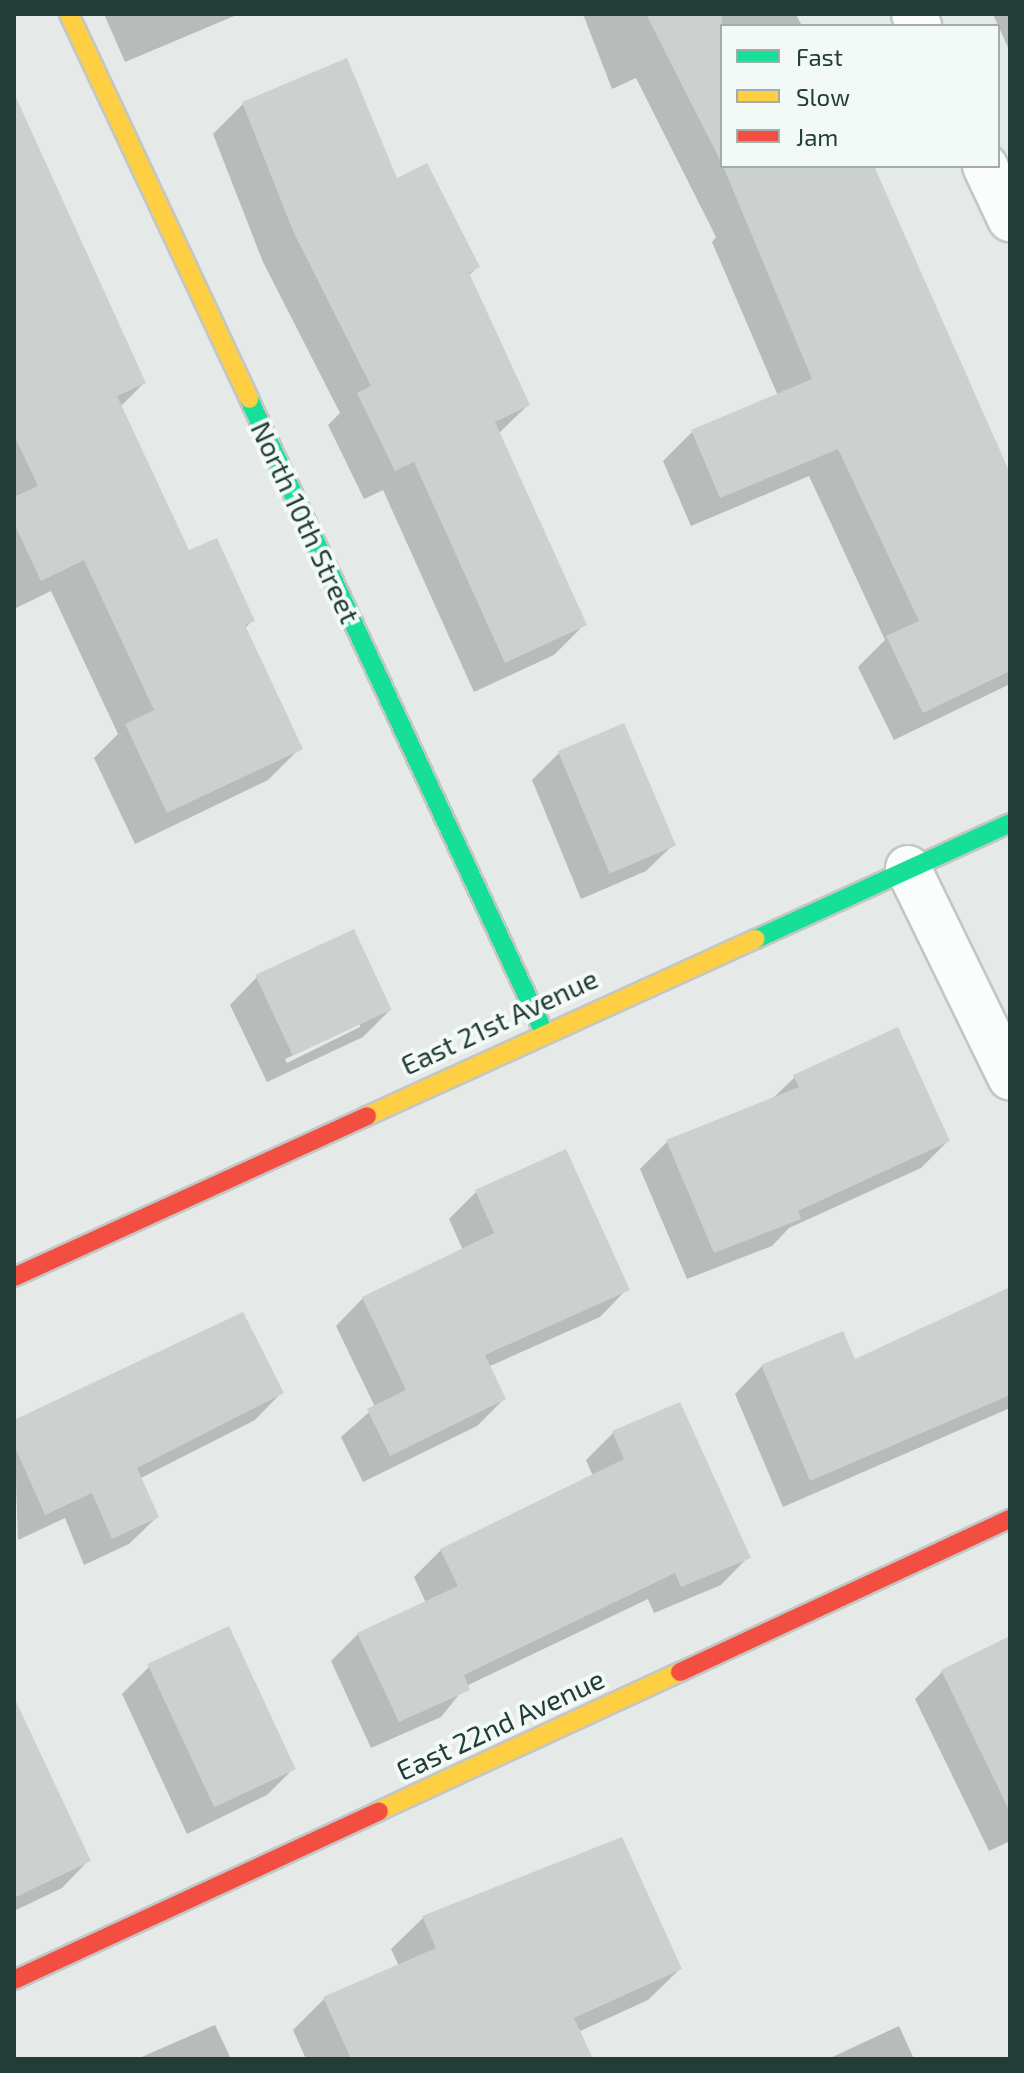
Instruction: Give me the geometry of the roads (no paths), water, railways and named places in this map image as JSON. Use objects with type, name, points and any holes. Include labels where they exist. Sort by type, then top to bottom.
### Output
[{"type":"street","name":"North 10th Street","points":[[69,14],[543,1030]]},
{"type":"street","points":[[986,168],[1010,219]]},
{"type":"street","name":"East 21st Avenue","points":[[14,1277],[543,1030],[1010,823]]},
{"type":"street","points":[[908,868],[1010,1077]]},
{"type":"street","name":"East 22nd Avenue","points":[[14,1980],[1010,1519]]}]
